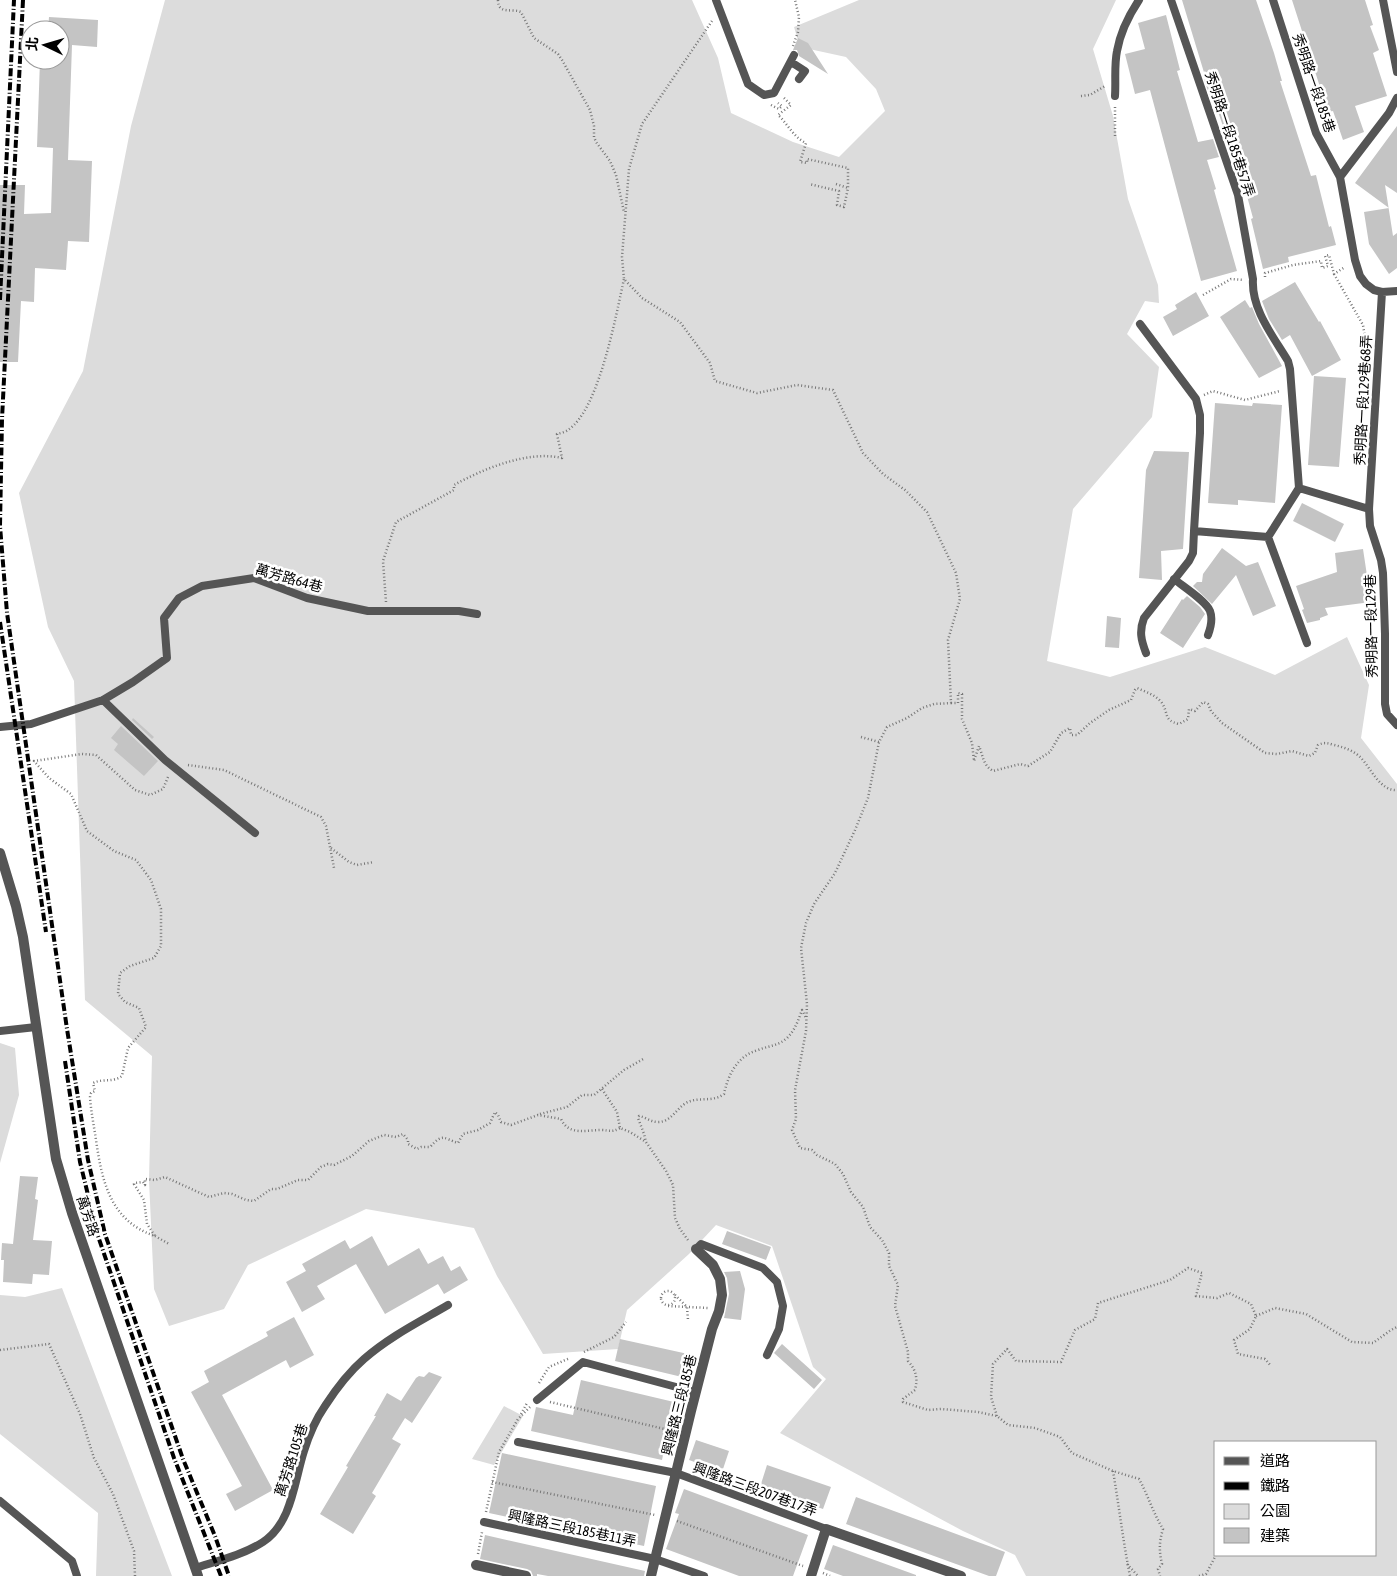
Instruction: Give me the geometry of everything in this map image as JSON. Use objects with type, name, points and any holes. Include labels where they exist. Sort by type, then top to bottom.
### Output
[{"type":"street","name":"萬芳路","points":[[0,853],[16,906],[23,938],[54,1150],[63,1186],[197,1572]]},
{"type":"street","name":"興隆路三段185巷","points":[[651,1576],[712,1328],[719,1311],[722,1295],[720,1279],[712,1265],[696,1249]]},
{"type":"street","points":[[811,1576],[826,1529],[960,1576]]},
{"type":"street","points":[[476,1565],[526,1576]]},
{"type":"lane","points":[[716,0],[748,84],[764,95],[774,93],[793,59],[805,71],[799,79]]},
{"type":"lane","points":[[1116,96],[1116,53],[1130,15],[1139,0]]},
{"type":"lane","name":"秀明路一段185巷57弄","points":[[1171,0],[1238,195],[1253,280],[1252,292],[1257,309],[1288,361],[1292,388],[1299,488]]},
{"type":"lane","name":"秀明路一段185巷","points":[[1273,0],[1316,133],[1340,177],[1355,260],[1360,276],[1374,290],[1382,292]]},
{"type":"lane","points":[[1383,0],[1397,72]]},
{"type":"lane","points":[[1340,177],[1390,113],[1397,98]]},
{"type":"lane","points":[[1382,292],[1397,291]]},
{"type":"lane","name":"秀明路一段129巷68弄","points":[[1369,509],[1382,292]]},
{"type":"lane","points":[[1140,324],[1196,399],[1200,415],[1193,553],[1144,618],[1140,628],[1140,639],[1146,653]]},
{"type":"lane","points":[[1268,537],[1299,488],[1369,509]]},
{"type":"lane","name":"秀明路一段129巷","points":[[1369,509],[1370,526],[1381,560],[1383,573],[1385,704],[1387,714],[1397,725]]},
{"type":"lane","points":[[1194,531],[1268,537]]},
{"type":"lane","points":[[1268,537],[1306,643]]},
{"type":"lane","name":"萬芳路64巷","points":[[0,728],[31,724],[103,700],[133,682],[167,658],[164,618],[179,598],[202,586],[254,578],[307,598],[368,610],[459,611],[477,614]]},
{"type":"lane","points":[[1174,579],[1207,606],[1211,612],[1212,622],[1208,635]]},
{"type":"lane","points":[[103,700],[165,760],[256,833]]},
{"type":"lane","points":[[0,1031],[36,1027]]},
{"type":"lane","points":[[696,1249],[701,1244],[763,1268],[776,1282],[783,1306],[779,1329],[767,1355]]},
{"type":"lane","name":"萬芳路105巷","points":[[197,1572],[253,1548],[265,1541],[279,1527],[287,1511],[310,1433],[324,1407],[342,1382],[364,1359],[392,1338],[448,1306]]},
{"type":"lane","points":[[537,1400],[583,1362],[696,1392]]},
{"type":"lane","name":"興隆路三段207巷17弄","points":[[518,1442],[676,1473],[826,1529]]},
{"type":"lane","points":[[0,1501],[72,1561],[76,1576]]},
{"type":"lane","name":"興隆路三段185巷11弄","points":[[484,1522],[655,1559],[704,1576]]},
{"type":"path","points":[[498,0],[498,5],[502,10],[521,12],[534,38],[558,54],[562,60],[590,110],[594,126],[594,137],[610,161],[616,175],[625,216]]},
{"type":"path","points":[[793,59],[791,52],[798,32],[799,17],[795,0]]},
{"type":"path","points":[[386,611],[382,561],[396,522],[454,490],[454,485],[472,475],[505,462],[551,456],[562,458],[557,434],[568,430],[585,411],[607,357],[624,280],[622,257],[629,169],[642,124],[720,9]]},
{"type":"path","points":[[1081,96],[1096,92],[1116,78]]},
{"type":"path","points":[[1114,136],[1116,96]]},
{"type":"path","points":[[786,101],[791,105],[778,115],[784,120],[796,138],[806,143],[800,162],[807,163],[808,158],[848,168],[848,188],[844,207],[837,205],[840,191],[809,184]]},
{"type":"path","points":[[836,184],[848,188]]},
{"type":"path","points":[[1204,295],[1231,279],[1264,282],[1265,274],[1321,261],[1322,268],[1328,266],[1325,256],[1329,255],[1334,274],[1363,325],[1367,351],[1378,365]]},
{"type":"path","points":[[1334,274],[1355,260]]},
{"type":"path","points":[[624,280],[642,298],[680,322],[710,363],[715,381],[757,393],[797,385],[833,390],[863,453],[883,474],[905,490],[927,512],[956,573],[960,599],[948,640],[950,703]]},
{"type":"path","points":[[1196,399],[1213,391],[1245,400],[1292,388]]},
{"type":"path","points":[[1160,1576],[1158,1569],[1162,1564],[1159,1552],[1163,1529],[1154,1514],[1149,1496],[1139,1479],[1112,1471],[1072,1453],[1060,1437],[1035,1428],[1008,1425],[997,1416],[978,1412],[941,1409],[928,1410],[903,1402],[903,1399],[915,1390],[917,1380],[914,1367],[908,1361],[908,1352],[895,1306],[898,1285],[889,1266],[888,1253],[882,1240],[870,1227],[863,1207],[851,1192],[843,1174],[835,1164],[817,1155],[812,1150],[800,1148],[792,1130],[796,1119],[795,1090],[806,1032],[807,1004],[801,948],[806,923],[814,904],[835,873],[855,830],[868,798],[879,742],[887,727],[907,718],[922,708],[934,704],[958,703],[958,693],[962,694],[962,719],[972,743],[974,761],[979,746],[981,757],[993,772],[1020,764],[1028,766],[1050,752],[1061,733],[1070,728],[1071,735],[1077,736],[1090,723],[1109,710],[1131,700],[1135,690],[1138,688],[1153,694],[1162,703],[1166,716],[1172,722],[1179,724],[1188,719],[1189,709],[1195,711],[1203,702],[1208,704],[1211,711],[1222,723],[1265,753],[1277,754],[1292,751],[1309,756],[1315,753],[1318,745],[1323,742],[1344,747],[1359,756],[1384,786],[1391,790],[1397,790]]},
{"type":"path","points":[[861,737],[879,742]]},
{"type":"path","points":[[165,760],[168,776],[163,789],[150,795],[135,790],[96,755],[82,754],[34,761],[49,778],[71,794],[87,831],[114,851],[136,860],[151,880],[161,909],[161,946],[154,958],[130,966],[120,973],[118,994],[124,1002],[139,1008],[146,1027],[128,1048],[122,1076],[115,1081],[105,1080],[93,1084],[95,1091],[90,1097],[99,1161],[106,1187],[121,1214],[132,1225],[169,1244]]},
{"type":"path","points":[[181,772],[186,764],[224,770],[321,818],[326,826],[334,868]]},
{"type":"path","points":[[330,847],[348,862],[357,865],[374,862]]},
{"type":"path","points":[[680,1229],[675,1218],[673,1185],[666,1171],[646,1142],[638,1120],[639,1116],[650,1121],[668,1120],[685,1103],[692,1100],[718,1099],[724,1094],[727,1078],[734,1066],[746,1055],[774,1046],[786,1039],[795,1028],[802,1010],[806,1019]]},
{"type":"path","points":[[155,1236],[147,1224],[144,1200],[134,1184],[135,1182],[143,1182],[145,1185],[145,1180],[165,1177],[209,1197],[224,1193],[254,1201],[271,1189],[277,1189],[298,1180],[308,1180],[321,1167],[328,1164],[334,1165],[352,1156],[369,1141],[384,1135],[396,1136],[403,1134],[408,1140],[408,1144],[417,1149],[430,1147],[438,1139],[446,1138],[458,1143],[463,1134],[478,1130],[490,1123],[495,1112],[498,1114],[501,1122],[511,1125],[567,1107],[582,1095],[594,1095],[602,1090],[624,1070],[645,1058]]},
{"type":"path","points":[[602,1090],[616,1112],[620,1128]]},
{"type":"path","points":[[538,1115],[561,1119],[564,1126],[575,1131],[590,1132],[600,1130],[613,1132],[620,1128]]},
{"type":"path","points":[[620,1128],[646,1142]]},
{"type":"path","points":[[997,1416],[991,1397],[992,1364],[1007,1349],[1016,1361],[1061,1362],[1075,1330],[1094,1318],[1098,1302],[1170,1280],[1188,1268],[1202,1273],[1196,1296],[1216,1298],[1229,1293],[1251,1304],[1256,1316]]},
{"type":"path","points":[[688,1320],[687,1307],[674,1294],[668,1291],[663,1292],[660,1296],[662,1303],[668,1306],[687,1307],[704,1307],[719,1311]]},
{"type":"path","points":[[668,1306],[674,1302],[674,1294]]},
{"type":"path","points":[[1272,1366],[1265,1359],[1238,1354],[1234,1340],[1250,1329],[1256,1316],[1275,1308],[1306,1314],[1352,1342],[1373,1343],[1397,1327]]},
{"type":"path","points":[[0,1350],[49,1344],[80,1414],[94,1458],[113,1494],[134,1551],[135,1576]]},
{"type":"path","points":[[476,1565],[499,1452],[518,1419],[537,1400],[678,1432]]},
{"type":"path","points":[[1112,1471],[1130,1576]]},
{"type":"path","points":[[1199,1576],[1206,1574],[1215,1556]]},
{"type":"path","points":[[1127,1564],[1138,1576]]},
{"type":"green space","points":[[165,0],[692,0],[718,58],[731,113],[793,142],[839,157],[885,111],[876,89],[846,57],[800,47],[794,27],[859,0],[1116,0],[1093,49],[1113,116],[1128,199],[1158,285],[1159,303],[1145,301],[1127,334],[1159,367],[1152,417],[1073,509],[1047,661],[1110,677],[1205,647],[1275,675],[1347,637],[1369,685],[1361,738],[1397,784],[1397,1576],[1026,1576],[1015,1555],[963,1531],[780,1433],[826,1379],[813,1367],[772,1246],[716,1225],[689,1254],[627,1310],[618,1349],[543,1354],[497,1276],[474,1228],[366,1209],[248,1265],[224,1309],[169,1326],[154,1289],[149,1180],[152,1056],[85,1000],[74,681],[48,627],[19,493],[83,371],[131,126]]},
{"type":"green space","points":[[0,1043],[15,1048],[19,1095],[0,1163]]},
{"type":"green space","points":[[62,1288],[172,1576],[96,1576],[98,1513],[0,1434],[0,1295],[25,1297]]},
{"type":"green space","points":[[504,1406],[523,1416],[494,1465],[472,1459]]},
{"type":"building","points":[[1182,0],[1256,0],[1311,176],[1316,175],[1329,227],[1331,226],[1336,245],[1288,257],[1289,262],[1263,269],[1251,219],[1253,218],[1236,156],[1231,157],[1214,100],[1212,101],[1204,80],[1206,79]]},
{"type":"building","points":[[1292,0],[1365,0],[1373,25],[1370,26],[1379,50],[1373,53],[1387,96],[1355,106],[1364,132],[1343,140],[1333,111],[1329,112]]},
{"type":"building","points":[[1166,15],[1180,70],[1177,71],[1198,142],[1213,139],[1219,157],[1207,160],[1237,271],[1201,281],[1150,90],[1135,94],[1125,54],[1145,49],[1138,23]]},
{"type":"building","points":[[49,17],[98,20],[97,47],[72,45],[68,160],[92,161],[89,242],[68,241],[66,270],[35,268],[34,302],[21,301],[18,362],[0,362],[0,185],[25,185],[24,214],[51,213],[53,148],[37,147],[40,70],[70,70],[70,20],[49,20]]},
{"type":"building","points":[[798,38],[808,43],[828,74],[799,56],[797,50],[793,50]]},
{"type":"building","points":[[1397,126],[1397,193],[1385,185],[1389,208],[1355,183]]},
{"type":"building","points":[[1389,208],[1393,236],[1397,233],[1397,268],[1389,274],[1369,244],[1364,212]]},
{"type":"building","points":[[1295,282],[1320,321],[1341,360],[1312,376],[1290,335],[1282,340],[1269,319],[1262,301]]},
{"type":"building","points":[[1196,292],[1209,316],[1173,336],[1163,317],[1177,309],[1175,305]]},
{"type":"building","points":[[1245,300],[1250,308],[1252,307],[1282,366],[1259,378],[1220,317]]},
{"type":"building","points":[[1314,376],[1346,378],[1339,467],[1308,465]]},
{"type":"building","points":[[1215,403],[1252,406],[1253,403],[1282,405],[1275,503],[1238,500],[1238,505],[1208,503]]},
{"type":"building","points":[[1154,451],[1189,452],[1183,549],[1161,551],[1162,580],[1139,578],[1146,470]]},
{"type":"building","points":[[1302,503],[1344,524],[1335,542],[1293,521]]},
{"type":"building","points":[[1222,548],[1246,566],[1258,562],[1276,606],[1253,616],[1236,575],[1212,604],[1193,586],[1197,582],[1202,582],[1203,574]]},
{"type":"building","points":[[1363,549],[1371,602],[1325,608],[1328,615],[1320,618],[1320,620],[1307,623],[1296,586],[1337,572],[1335,553]]},
{"type":"building","points":[[1187,596],[1205,614],[1183,648],[1160,633],[1182,599]]},
{"type":"building","points":[[1107,616],[1121,618],[1119,648],[1105,647]]},
{"type":"building","points":[[133,718],[154,737],[152,739],[132,720]]},
{"type":"building","points":[[121,726],[158,761],[144,776],[114,750],[118,744],[111,738]]},
{"type":"building","points":[[20,1176],[38,1177],[35,1199],[38,1200],[33,1240],[52,1241],[49,1275],[33,1274],[32,1284],[3,1282],[4,1260],[1,1260],[2,1243],[13,1244]]},
{"type":"building","points":[[727,1231],[771,1247],[766,1260],[722,1244]]},
{"type":"building","points":[[372,1236],[388,1266],[419,1248],[428,1264],[443,1256],[451,1271],[460,1266],[468,1280],[444,1294],[438,1284],[385,1314],[356,1264],[317,1286],[325,1299],[302,1312],[286,1282],[306,1271],[302,1264],[345,1240],[350,1249]]},
{"type":"building","points":[[740,1271],[745,1289],[741,1320],[724,1318],[729,1294],[727,1278],[724,1272]]},
{"type":"building","points":[[294,1317],[314,1355],[290,1368],[286,1360],[222,1395],[273,1490],[235,1511],[226,1494],[242,1486],[191,1392],[209,1382],[204,1371],[268,1336],[266,1332]]},
{"type":"building","points":[[620,1339],[688,1354],[682,1377],[615,1361]]},
{"type":"building","points":[[782,1344],[822,1380],[814,1389],[774,1353]]},
{"type":"building","points":[[429,1372],[442,1377],[412,1423],[405,1418],[392,1439],[401,1444],[372,1493],[376,1496],[353,1534],[320,1514],[348,1467],[346,1466],[376,1416],[374,1416],[387,1393],[401,1401],[416,1378],[419,1376],[424,1377]]},
{"type":"building","points":[[581,1380],[674,1402],[662,1460],[531,1431],[536,1407],[573,1415]]},
{"type":"building","points":[[696,1440],[729,1451],[722,1472],[689,1460]]},
{"type":"building","points":[[502,1453],[656,1486],[644,1546],[489,1513]]},
{"type":"building","points":[[767,1465],[831,1487],[823,1509],[760,1487]]},
{"type":"building","points":[[684,1489],[808,1535],[793,1576],[739,1576],[666,1549],[679,1514],[675,1513]]},
{"type":"building","points":[[856,1497],[1005,1552],[996,1576],[989,1576],[846,1524]]},
{"type":"building","points":[[485,1535],[645,1571],[644,1576],[548,1576],[537,1574],[537,1576],[533,1576],[531,1571],[527,1569],[480,1559]]},
{"type":"building","points":[[833,1545],[916,1576],[843,1576],[824,1569]]},
{"type":"railway","points":[[0,300],[14,0]]},
{"type":"railway","points":[[23,0],[2,419],[0,526],[7,613],[67,1029],[88,1160],[105,1234],[183,1459],[215,1536],[229,1576]]},
{"type":"railway","points":[[0,622],[46,932]]},
{"type":"railway","points":[[65,1061],[80,1162],[98,1236],[174,1458],[221,1576]]}]
